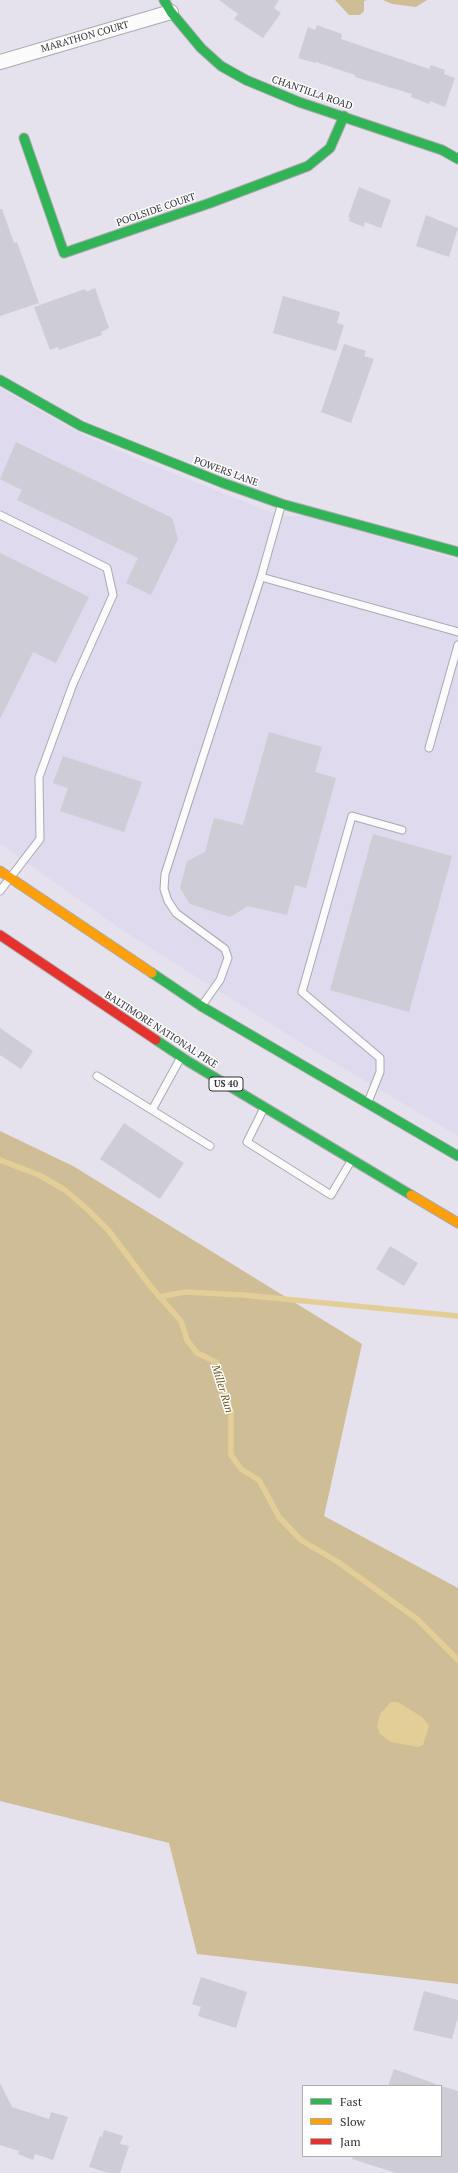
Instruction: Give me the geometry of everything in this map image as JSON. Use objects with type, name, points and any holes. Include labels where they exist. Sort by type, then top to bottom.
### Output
[{"type":"street","name":"CHANTILLA ROAD","points":[[164,0],[188,35],[221,66],[246,80],[284,96],[442,150],[458,159]]},
{"type":"street","name":"MARATHON COURT","points":[[0,62],[171,12]]},
{"type":"street","name":"POOLSIDE COURT","points":[[24,138],[64,253],[210,203],[308,166],[330,148],[344,116]]},
{"type":"street","name":"POWERS LANE","points":[[0,380],[81,426],[145,453],[282,504],[458,552]]},
{"type":"street","points":[[0,871],[201,1006],[458,1156]]},
{"type":"street","name":"BALTIMORE NATIONAL PIKE","points":[[0,935],[181,1057],[458,1223]]},
{"type":"lane","points":[[201,1006],[220,980],[228,958],[225,949],[176,913],[168,901],[164,889],[165,874],[261,577],[282,504]]},
{"type":"lane","points":[[0,516],[107,568],[113,595],[73,684],[39,777],[40,839],[0,891]]},
{"type":"lane","points":[[261,577],[458,632]]},
{"type":"lane","points":[[430,748],[458,646]]},
{"type":"lane","points":[[367,1104],[380,1072],[380,1058],[302,992],[352,816],[402,830]]},
{"type":"lane","points":[[152,1110],[181,1057]]},
{"type":"lane","points":[[97,1076],[210,1146]]},
{"type":"lane","points":[[264,1108],[247,1142],[331,1194],[351,1160]]},
{"type":"shaded area","points":[[335,0],[367,0],[364,1],[364,11],[360,15],[349,15]]},
{"type":"shaded area","points":[[383,0],[427,0],[416,7],[392,4]]},
{"type":"shaded area","points":[[0,388],[79,433],[142,461],[268,511],[287,517],[305,515],[458,560],[458,1136],[306,1046],[125,932],[0,844]]},
{"type":"shaded area","points":[[0,1131],[73,1166],[362,1344],[324,1516],[458,1588],[458,1984],[197,1954],[169,1843],[0,1801]]},
{"type":"shaded area","points":[[391,1702],[398,1702],[422,1717],[429,1726],[423,1745],[418,1747],[391,1742],[380,1734],[377,1726],[380,1714]]},
{"type":"building","points":[[219,0],[279,0],[274,8],[281,13],[263,38],[234,19],[238,14]]},
{"type":"building","points":[[317,25],[342,34],[341,39],[429,69],[431,65],[445,70],[444,74],[455,78],[445,107],[430,101],[429,104],[411,97],[412,94],[355,77],[355,75],[316,62],[298,58],[308,27],[315,30]]},
{"type":"building","points":[[359,187],[391,200],[381,228],[365,222],[364,227],[349,221],[350,217],[348,217]]},
{"type":"building","points":[[0,209],[2,209],[14,243],[17,242],[39,303],[0,316]]},
{"type":"building","points":[[426,215],[458,228],[449,257],[416,246]]},
{"type":"building","points":[[95,288],[109,328],[101,332],[102,335],[59,350],[58,347],[50,350],[34,307],[85,289],[86,292]]},
{"type":"building","points":[[283,296],[340,312],[337,323],[344,325],[336,351],[273,333]]},
{"type":"building","points":[[344,344],[366,351],[364,356],[374,359],[351,423],[321,412]]},
{"type":"building","points":[[16,442],[172,518],[178,539],[151,595],[126,583],[138,558],[17,500],[22,490],[0,479]]},
{"type":"building","points":[[0,553],[89,597],[56,663],[33,652],[0,719]]},
{"type":"building","points":[[269,732],[322,747],[315,772],[336,778],[306,888],[295,885],[287,915],[248,906],[230,917],[190,904],[180,888],[187,861],[205,852],[214,818],[243,825]]},
{"type":"building","points":[[63,756],[142,782],[124,832],[60,811],[68,788],[53,783]]},
{"type":"building","points":[[373,834],[452,856],[409,1012],[330,990]]},
{"type":"building","points":[[0,1028],[33,1051],[21,1069],[0,1055]]},
{"type":"building","points":[[124,1123],[184,1163],[160,1199],[100,1159]]},
{"type":"building","points":[[390,1246],[418,1263],[404,1286],[376,1269]]},
{"type":"building","points":[[201,1977],[247,1992],[236,2028],[198,2016],[201,2007],[192,2004]]},
{"type":"building","points":[[424,1991],[458,2000],[458,2017],[452,2039],[413,2030]]},
{"type":"building","points":[[394,2069],[436,2084],[436,2085],[388,2085]]},
{"type":"building","points":[[0,2083],[12,2107],[49,2119],[51,2112],[68,2117],[53,2160],[35,2154],[33,2160],[18,2154],[19,2151],[0,2145]]},
{"type":"building","points":[[442,2086],[458,2091],[458,2173],[396,2173],[352,2159],[353,2157],[442,2157]]},
{"type":"building","points":[[104,2130],[123,2136],[120,2144],[129,2146],[120,2173],[109,2173],[89,2167],[100,2136],[102,2137]]},
{"type":"waterway","name":"Miller Run","points":[[0,1160],[39,1175],[65,1190],[87,1209],[109,1231],[151,1287],[181,1321],[187,1340],[197,1353],[216,1362],[231,1412],[231,1455],[241,1469],[259,1480],[279,1517],[301,1540],[338,1562],[417,1619],[458,1660]]},
{"type":"waterway","points":[[159,1297],[185,1292],[243,1295],[458,1316]]},
{"type":"traffic: fast","points":[[164,0],[171,12],[201,48],[221,66],[246,80],[299,102],[442,150],[458,159]]},
{"type":"traffic: fast","points":[[24,138],[64,253],[210,203],[308,166],[330,148],[344,116]]},
{"type":"traffic: fast","points":[[0,380],[81,426],[223,483],[282,504],[458,552]]},
{"type":"traffic: fast","points":[[152,973],[201,1006],[458,1156]]},
{"type":"traffic: fast","points":[[156,1040],[189,1062],[411,1195]]},
{"type":"traffic: slow","points":[[0,871],[152,973]]},
{"type":"traffic: slow","points":[[411,1195],[458,1223]]},
{"type":"traffic: jam","points":[[0,935],[156,1040]]}]
